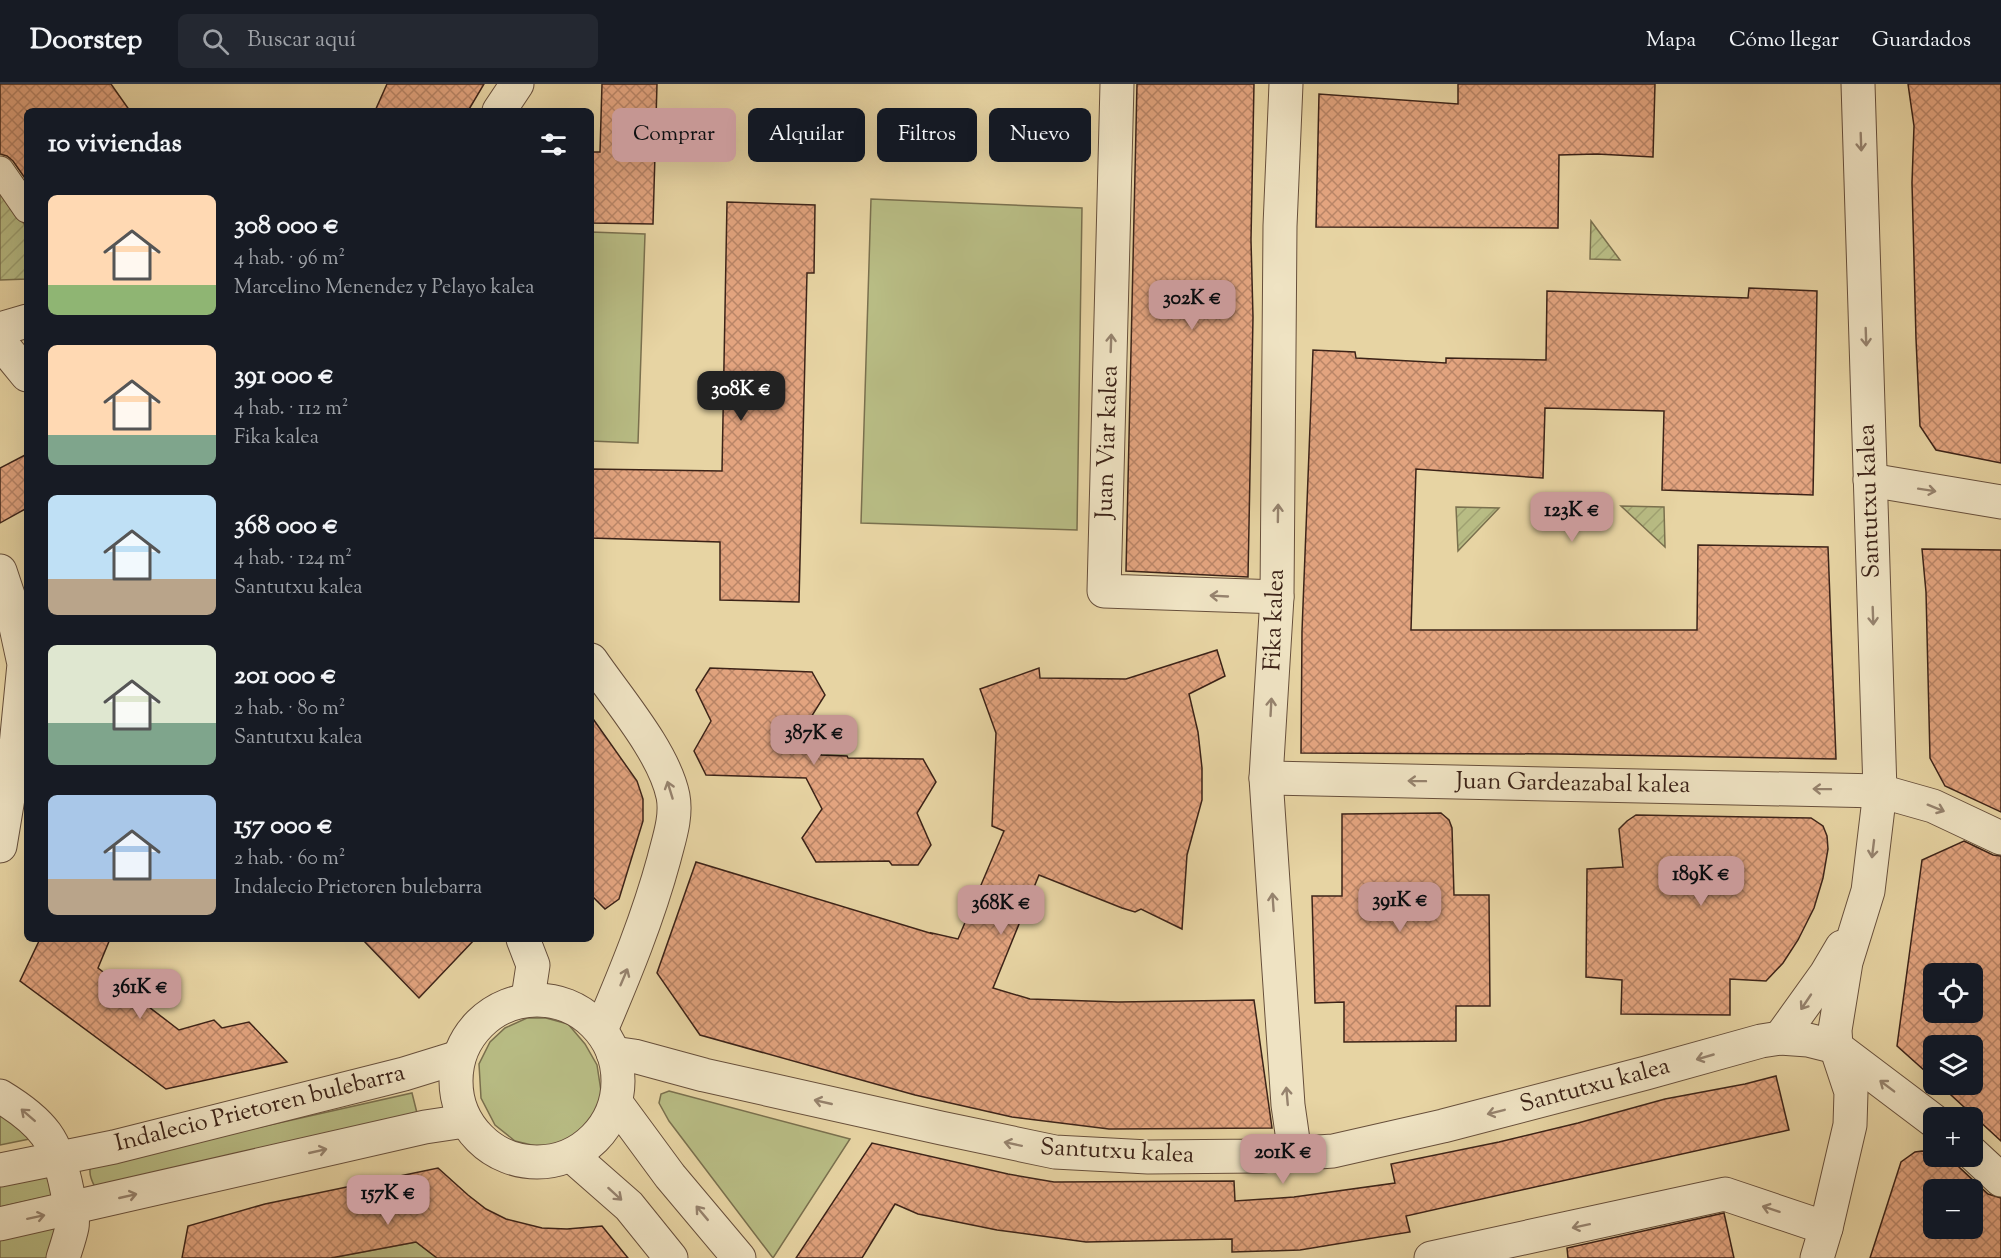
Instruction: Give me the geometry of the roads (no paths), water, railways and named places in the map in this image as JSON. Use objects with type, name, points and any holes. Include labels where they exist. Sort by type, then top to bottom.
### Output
[{"type":"street","points":[[501,108],[517,84]]},
{"type":"street","name":"Juan Viar kalea","points":[[1118,84],[1104,591],[1277,597]]},
{"type":"street","name":"Fika kalea","points":[[1286,84],[1280,226],[1277,597],[1266,810],[1288,1105],[1296,1154]]},
{"type":"street","name":"Santutxu kalea","points":[[1822,1243],[1851,1125],[1851,1092],[1836,1047],[1835,1030],[1839,997],[1846,962],[1869,891],[1880,791],[1858,84]]},
{"type":"street","points":[[0,170],[24,205]]},
{"type":"street","points":[[0,329],[24,322]]},
{"type":"street","points":[[0,342],[24,371]]},
{"type":"street","points":[[1870,480],[2001,502]]},
{"type":"street","points":[[0,571],[11,604],[24,664],[15,756],[0,846]]},
{"type":"street","points":[[594,664],[660,762],[673,796],[674,808],[674,820],[655,890],[607,1041]]},
{"type":"street","name":"Juan Gardeazabal kalea","points":[[1266,778],[1880,791],[1933,806],[2001,838]]},
{"type":"street","name":"Santutxu kalea","points":[[607,1041],[634,1056],[704,1075],[1055,1152],[1148,1157],[1333,1151],[1443,1126],[1771,1039],[1833,962],[1859,917]]},
{"type":"street","points":[[525,942],[533,965],[528,998]]},
{"type":"street","points":[[528,998],[557,1002],[582,1014],[607,1041],[618,1073],[616,1104],[596,1138],[572,1156],[548,1162],[524,1162],[500,1155],[480,1140],[465,1121],[456,1090],[455,1073],[459,1057],[469,1035],[485,1018],[506,1006],[528,998]]},
{"type":"street","points":[[1771,1039],[1808,1040],[1836,1047],[1923,1113]]},
{"type":"street","name":"Indalecio Prietoren bulebarra","points":[[0,1170],[114,1146],[404,1074],[459,1057]]},
{"type":"street","points":[[0,1096],[24,1110],[45,1130],[59,1157],[71,1209],[72,1225],[63,1258]]},
{"type":"street","points":[[616,1104],[670,1176],[739,1258]]},
{"type":"street","points":[[0,1224],[425,1127],[465,1121]]},
{"type":"street","points":[[572,1156],[629,1206],[671,1258]]},
{"type":"street","points":[[1983,1164],[2001,1180]]},
{"type":"street","points":[[1431,1258],[1725,1194],[1822,1243]]}]
